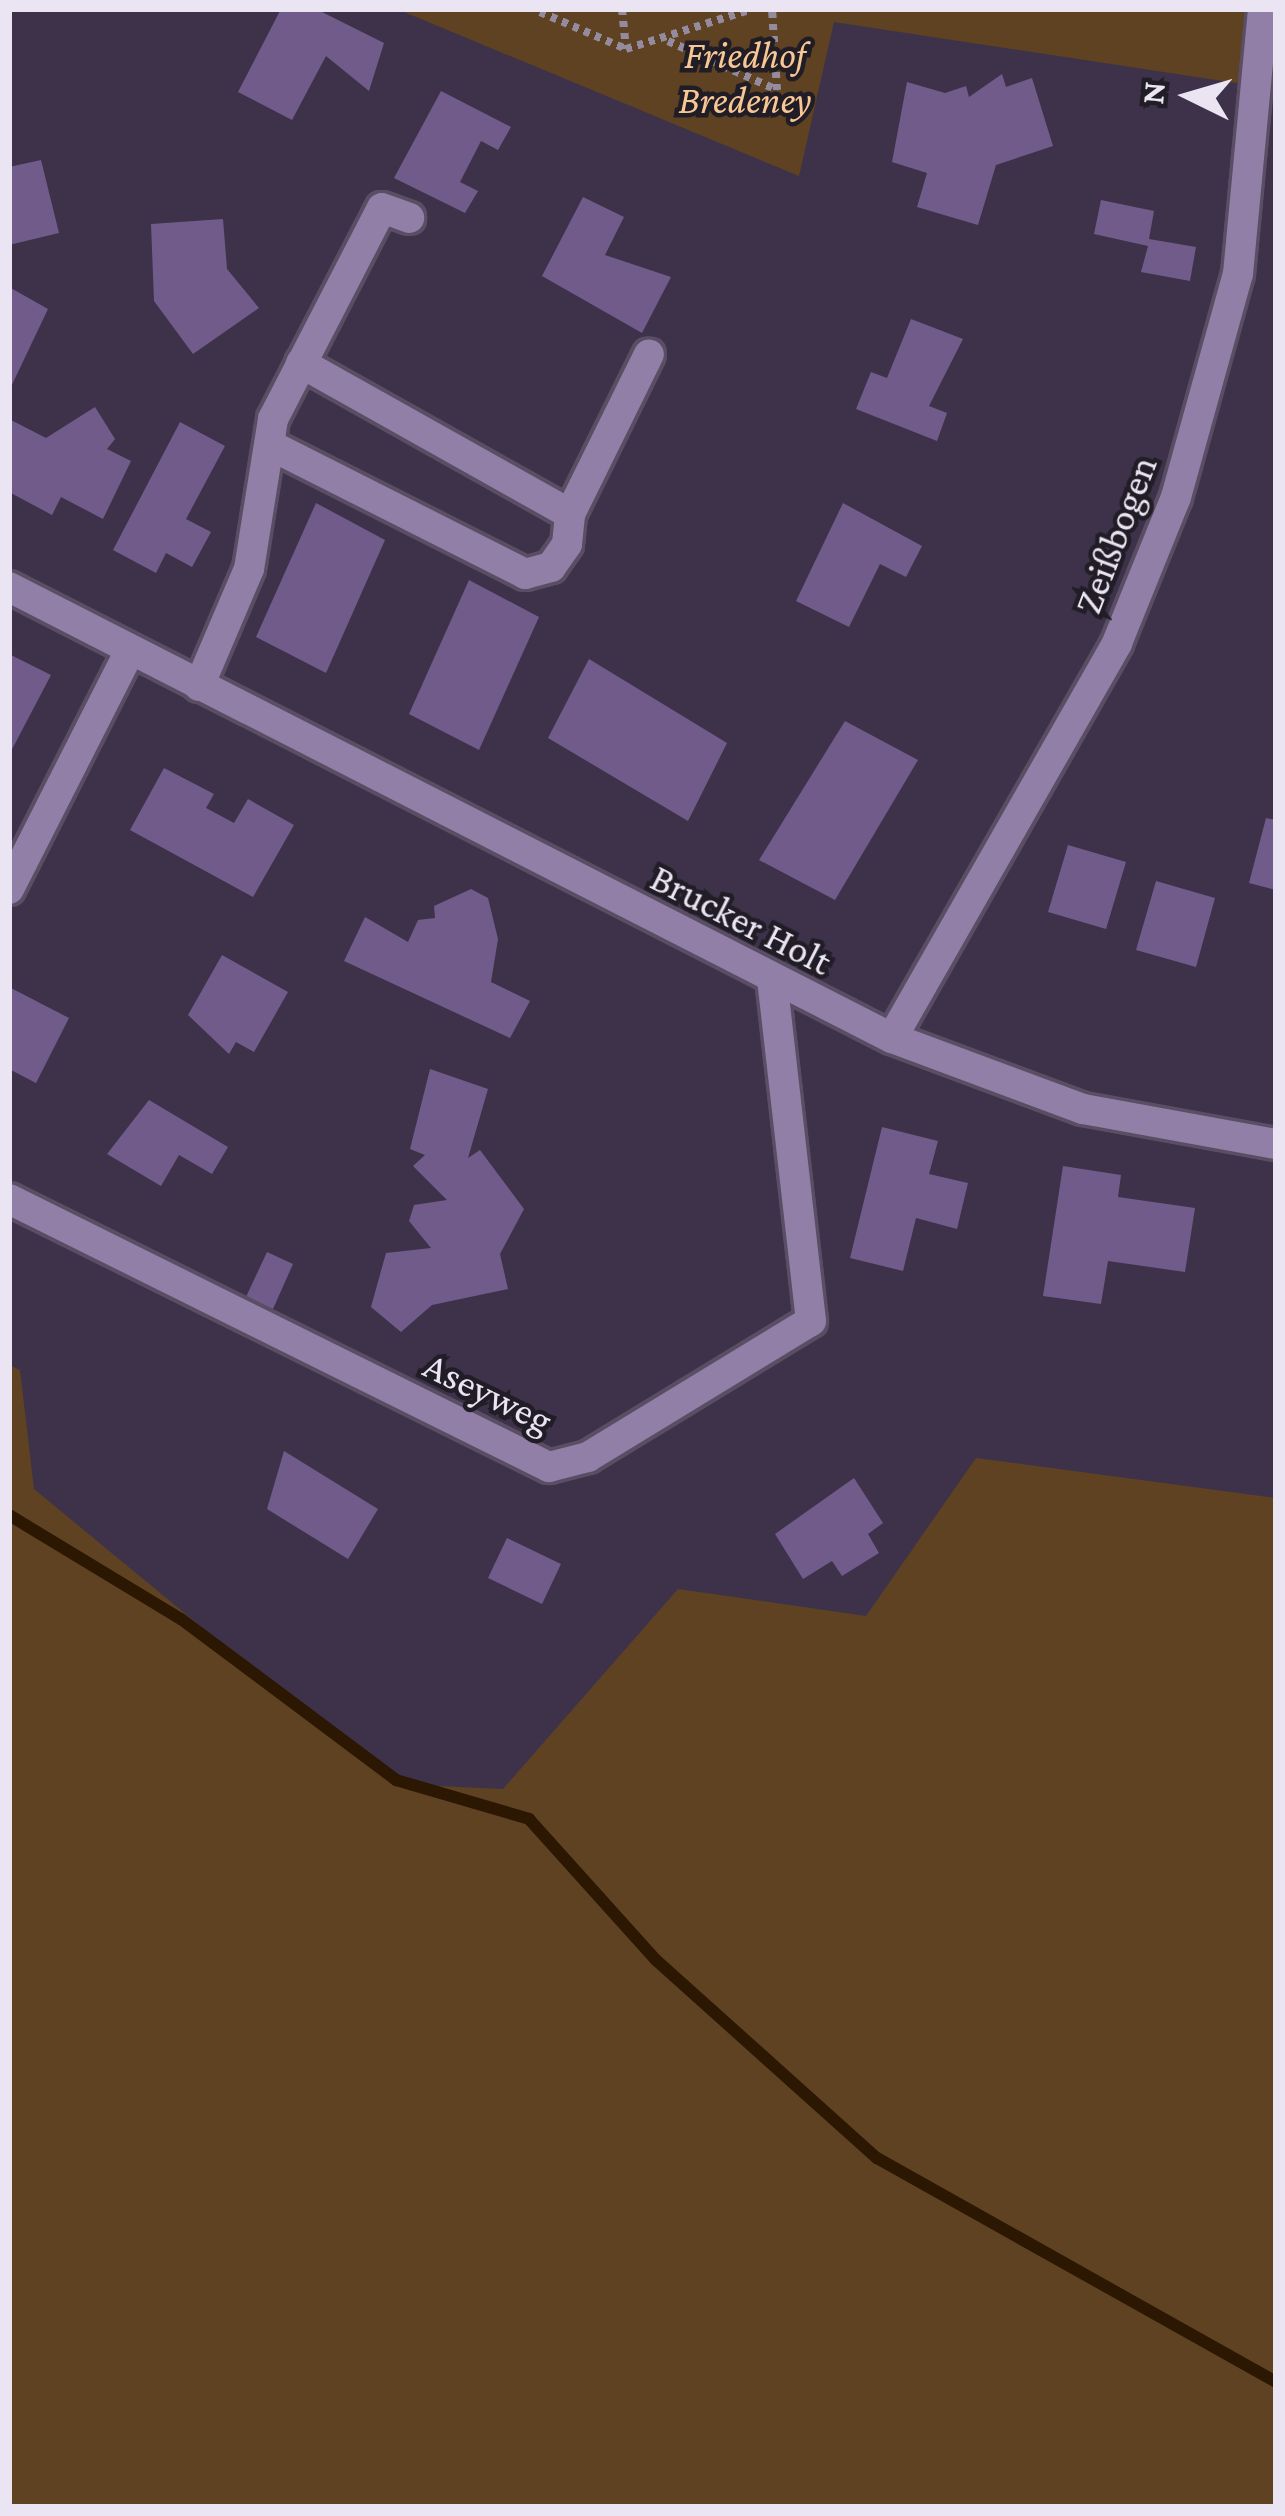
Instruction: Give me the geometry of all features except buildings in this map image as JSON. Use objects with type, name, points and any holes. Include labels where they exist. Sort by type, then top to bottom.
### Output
[{"type":"street","name":"Zeißbogen","points":[[892,1038],[1117,643],[1176,497],[1238,274],[1263,9]]},
{"type":"street","points":[[199,686],[249,569],[270,445],[301,363],[382,208],[409,218]]},
{"type":"street","points":[[270,445],[525,574],[551,567],[570,514],[649,355]]},
{"type":"street","points":[[301,363],[570,514]]},
{"type":"street","name":"Brucker Holt","points":[[9,586],[892,1038],[1083,1109],[1276,1144]]},
{"type":"street","points":[[9,889],[130,650]]},
{"type":"street","name":"Aseyweg","points":[[9,1199],[549,1467],[588,1457],[811,1321],[772,980]]},
{"type":"path","points":[[622,9],[626,49]]},
{"type":"path","points":[[537,10],[626,49],[668,41],[752,9]]},
{"type":"path","points":[[668,41],[777,90],[772,9]]},
{"type":"green space","name":"Friedhof Bredeney","points":[[397,9],[1276,9],[1276,89],[834,22],[799,176]]},
{"type":"green space","points":[[9,1365],[20,1370],[34,1489],[392,1784],[503,1789],[678,1589],[866,1616],[976,1458],[1276,1498],[1276,2507],[9,2507]]},
{"type":"waterway","points":[[9,1515],[181,1619],[396,1780],[529,1819],[656,1960],[877,2158],[1276,2382]]}]
